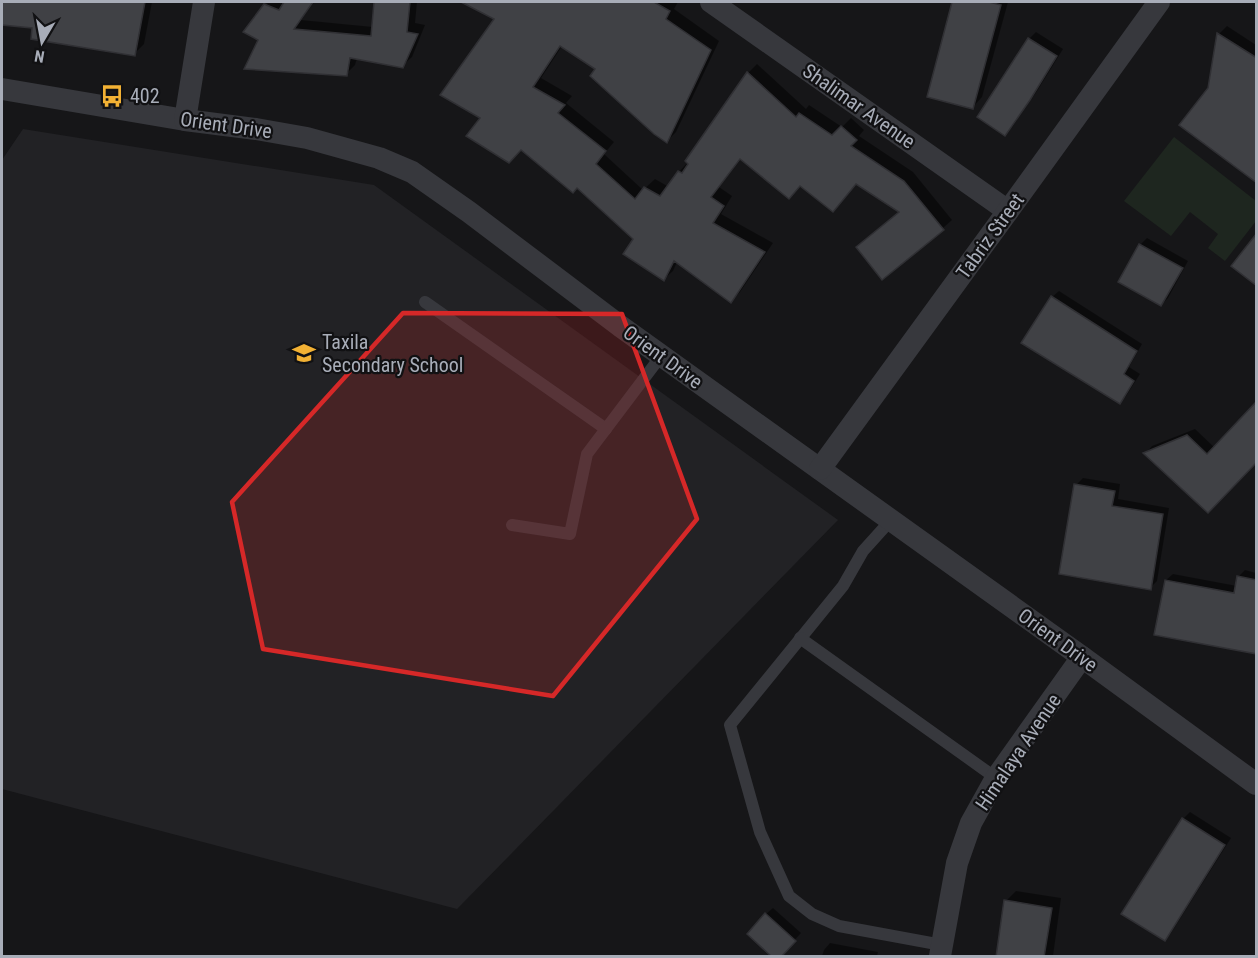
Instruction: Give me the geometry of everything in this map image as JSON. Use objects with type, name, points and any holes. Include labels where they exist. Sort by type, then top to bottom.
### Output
[{"type":"street","points":[[185,120],[204,2]]},
{"type":"street","name":"Shalimar Avenue","points":[[711,2],[1008,211]]},
{"type":"street","name":"Tabriz Street","points":[[819,469],[1159,2]]},
{"type":"street","name":"Orient Drive","points":[[4,93],[307,138],[379,158],[412,172],[661,356],[1257,784]]},
{"type":"street","name":"Himalaya Avenue","points":[[941,951],[957,863],[971,823],[996,778],[1082,657]]},
{"type":"lane","points":[[425,303],[606,429]]},
{"type":"lane","points":[[512,525],[570,534],[588,454],[661,356]]},
{"type":"lane","points":[[891,520],[863,551],[843,586],[730,725],[760,832],[789,896],[812,914],[839,926],[941,951]]},
{"type":"lane","points":[[800,638],[996,778]]},
{"type":"highlighted area","points":[[403,313],[622,314],[697,519],[553,696],[263,649],[232,502]]},
{"type":"shaded area","name":"Taxila Secondary School","points":[[23,129],[374,185],[838,520],[457,909],[2,789],[2,160]]},
{"type":"shaded area","points":[[1174,137],[1256,201],[1256,221],[1225,261],[1208,248],[1218,234],[1190,212],[1171,236],[1124,201]]},
{"type":"building","points":[[2,2],[145,2],[135,56],[31,39],[32,28],[2,25]]},
{"type":"building","points":[[284,2],[313,2],[294,29],[371,36],[374,2],[410,2],[407,32],[418,34],[403,68],[350,58],[347,76],[244,69],[258,40],[243,32],[264,4],[279,10]]},
{"type":"building","points":[[461,2],[654,2],[670,11],[666,19],[711,50],[667,143],[590,76],[595,69],[560,46],[533,87],[565,105],[558,113],[606,151],[596,164],[635,199],[644,187],[660,196],[678,171],[682,173],[688,164],[685,161],[747,72],[796,117],[799,113],[832,135],[841,126],[857,140],[851,146],[904,181],[944,230],[882,280],[856,247],[899,212],[856,184],[833,212],[800,186],[789,199],[740,159],[711,197],[724,206],[713,223],[765,252],[731,303],[674,261],[664,281],[623,254],[633,239],[577,188],[573,193],[521,150],[509,163],[466,136],[480,118],[440,95],[494,19]]},
{"type":"building","points":[[952,2],[989,2],[1001,5],[973,109],[927,97]]},
{"type":"building","points":[[1217,33],[1257,58],[1257,183],[1179,125],[1208,88]]},
{"type":"building","points":[[1028,38],[1057,56],[1005,136],[977,117]]},
{"type":"building","points":[[1257,233],[1257,286],[1231,266]]},
{"type":"building","points":[[1139,244],[1183,268],[1161,306],[1118,282]]},
{"type":"building","points":[[1051,296],[1137,351],[1124,374],[1134,381],[1120,404],[1021,343]]},
{"type":"building","points":[[1257,401],[1257,462],[1208,513],[1143,453],[1187,435],[1207,454]]},
{"type":"building","points":[[1074,484],[1115,491],[1112,506],[1163,514],[1151,590],[1059,574]]},
{"type":"building","points":[[1237,576],[1257,580],[1257,654],[1154,635],[1165,580],[1234,593]]},
{"type":"building","points":[[1182,818],[1225,845],[1165,941],[1121,914]]},
{"type":"building","points":[[1004,900],[1052,908],[1044,957],[996,957]]},
{"type":"building","points":[[765,913],[796,941],[781,957],[772,957],[747,934]]},
{"type":"place","name":"402","points":[[112,96]]},
{"type":"place","name":"Taxila Secondary School","points":[[304,353]]}]
